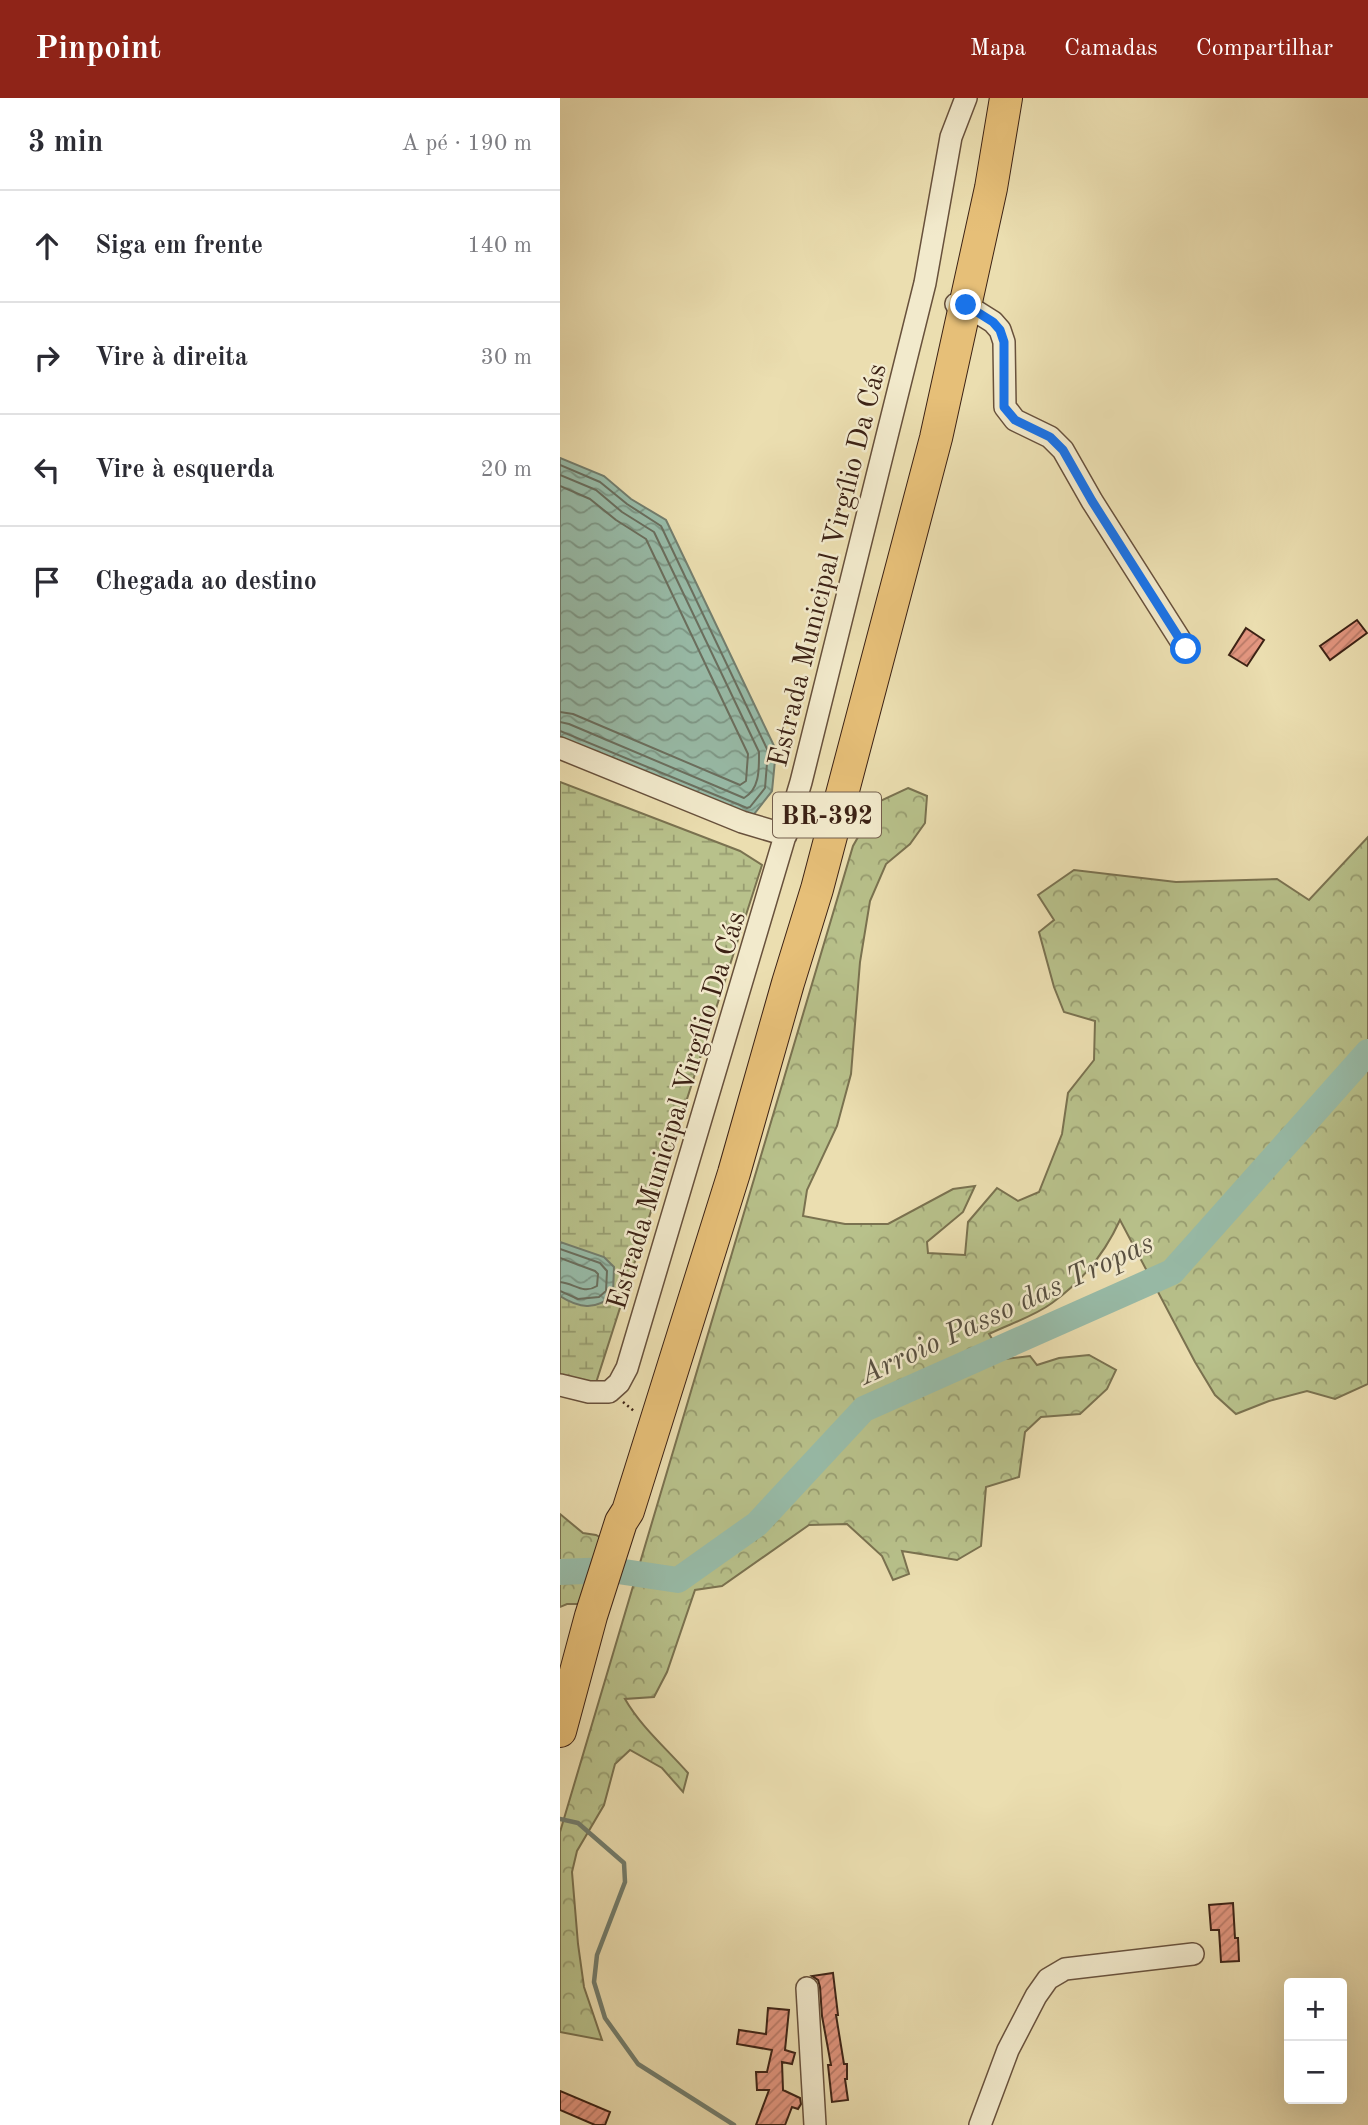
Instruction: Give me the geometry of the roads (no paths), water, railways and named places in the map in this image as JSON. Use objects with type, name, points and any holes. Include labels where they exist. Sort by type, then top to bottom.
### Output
[{"type":"highway","name":"BR-392","points":[[560,1731],[591,1616],[621,1522],[645,1422],[772,1008],[846,747],[961,305],[996,98]]},
{"type":"highway","points":[[621,1522],[633,1498],[734,1173],[817,889],[936,438],[961,305],[990,188],[1006,98]]},
{"type":"street","name":"Estrada Municipal Virgílio Da Cás","points":[[560,1385],[589,1392],[609,1392],[619,1383],[627,1368],[786,835],[925,283],[951,137],[966,98]]},
{"type":"street","points":[[961,305],[993,322],[1000,330],[1004,342],[1004,407],[1015,420],[1050,437],[1063,450],[1092,501],[1186,649]]},
{"type":"street","points":[[560,748],[742,822],[786,835]]},
{"type":"street","points":[[980,2125],[1008,2050],[1036,1996],[1048,1979],[1065,1969],[1193,1954]]},
{"type":"street","points":[[807,1988],[815,2125]]},
{"type":"water","points":[[560,458],[604,476],[631,499],[666,520],[776,750],[772,791],[751,818],[560,737]]},
{"type":"water","points":[[560,1242],[604,1257],[614,1267],[613,1295],[593,1306],[580,1305],[560,1296]]},
{"type":"waterway","name":"Arroio Passo das Tropas","points":[[560,1572],[611,1570],[678,1580],[757,1524],[864,1409],[1172,1272],[1368,1052]]},
{"type":"waterway","points":[[560,1819],[578,1823],[624,1863],[625,1882],[597,1955],[594,1982],[605,2018],[638,2064],[734,2125]]}]
